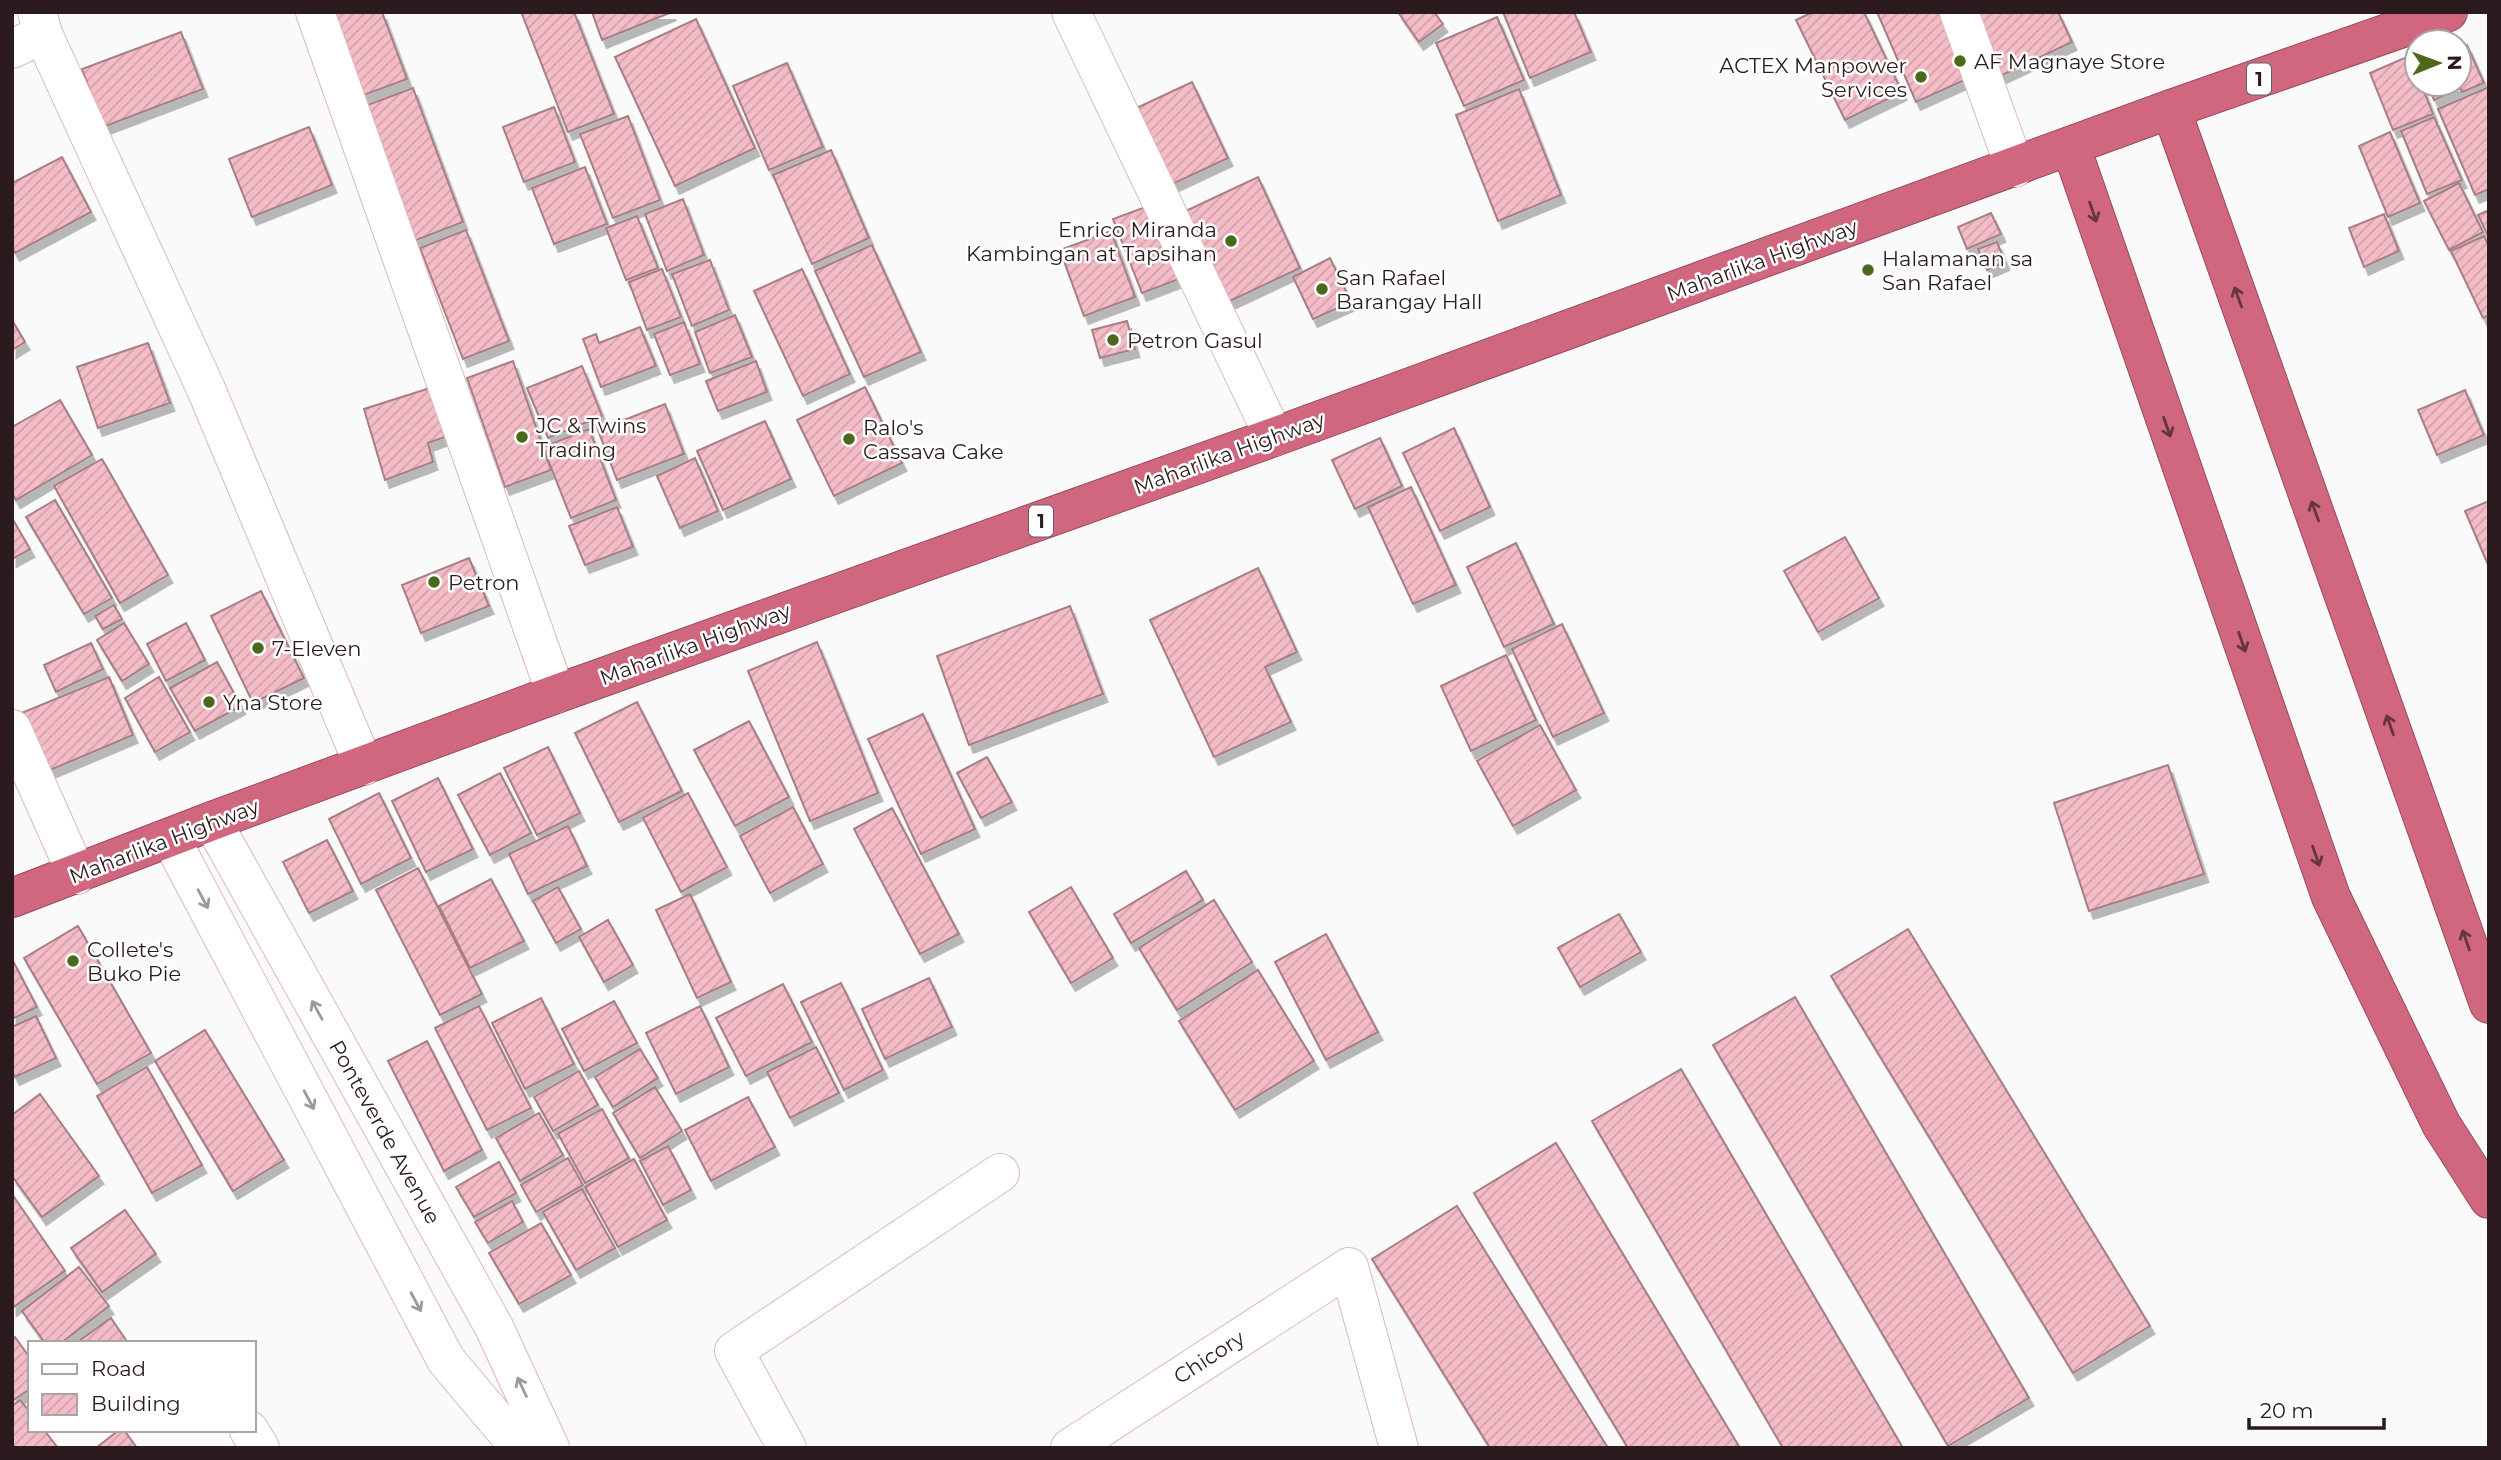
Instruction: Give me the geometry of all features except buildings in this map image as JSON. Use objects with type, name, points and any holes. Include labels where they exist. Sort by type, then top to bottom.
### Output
[{"type":"highway","name":"Maharlika Highway","points":[[12,898],[556,694],[1274,438],[2171,110],[2448,12]]},
{"type":"highway","points":[[2171,110],[2489,1004]]},
{"type":"highway","points":[[2071,147],[2331,897],[2441,1124],[2489,1199]]},
{"type":"street","points":[[315,12],[556,694]]},
{"type":"street","points":[[1070,12],[1274,438]]},
{"type":"street","points":[[1959,12],[2015,168]]},
{"type":"street","points":[[31,32],[206,389],[364,766]]},
{"type":"street","points":[[12,729],[77,875]]},
{"type":"street","name":"Ponteverde Avenue","points":[[212,821],[494,1327],[551,1448]]},
{"type":"street","points":[[171,839],[446,1360],[520,1448]]},
{"type":"street","points":[[787,1448],[734,1351],[1000,1173]]},
{"type":"street","name":"Chicory","points":[[1070,1448],[1349,1267],[1399,1448]]},
{"type":"street","points":[[250,1432],[260,1448]]},
{"type":"place","name":"AF Magnaye Store","points":[[1960,61]]},
{"type":"place","name":"ACTEX Manpower Services","points":[[1921,77]]},
{"type":"place","name":"Enrico Miranda Kambingan at Tapsihan","points":[[1231,241]]},
{"type":"place","name":"Halamanan sa San Rafael","points":[[1868,270]]},
{"type":"place","name":"San Rafael Barangay Hall","points":[[1322,289]]},
{"type":"place","name":"Petron Gasul","points":[[1113,340]]},
{"type":"place","name":"JC & Twins Trading","points":[[522,437]]},
{"type":"place","name":"Ralo's Cassava Cake","points":[[849,439]]},
{"type":"place","name":"Petron","points":[[434,582]]},
{"type":"place","name":"7-Eleven","points":[[258,648]]},
{"type":"place","name":"Yna Store","points":[[209,702]]},
{"type":"place","name":"Collete's Buko Pie","points":[[73,961]]}]
